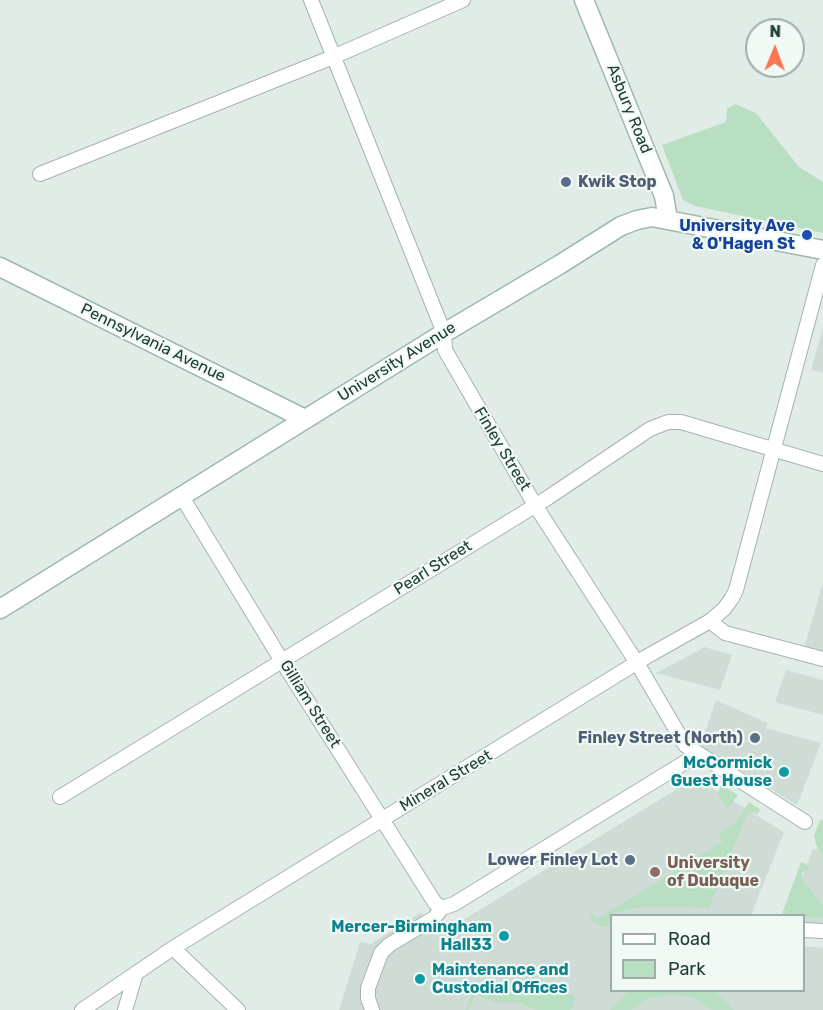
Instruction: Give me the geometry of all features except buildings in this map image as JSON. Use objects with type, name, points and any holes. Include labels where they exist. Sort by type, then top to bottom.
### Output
[{"type":"main road","name":"Asbury Road","points":[[584,0],[664,196],[668,219]]},
{"type":"main road","name":"University Avenue","points":[[0,609],[444,333],[621,226],[650,218],[668,219],[823,250]]},
{"type":"main road","name":"Pennsylvania Avenue","points":[[0,267],[305,419]]},
{"type":"street","name":"Finley Street","points":[[311,0],[444,333],[445,350],[535,505],[637,663],[685,745],[805,822]]},
{"type":"street","points":[[40,174],[333,57],[463,0]]},
{"type":"street","name":"Mineral Street","points":[[82,1010],[174,948],[637,663],[710,621],[724,609],[736,590],[823,265]]},
{"type":"street","name":"Pearl Street","points":[[60,797],[535,505],[650,429],[668,422],[681,422],[823,465]]},
{"type":"street","name":"Gilliam Street","points":[[182,497],[282,661],[435,903],[442,908]]},
{"type":"street","points":[[710,621],[725,633],[823,659]]},
{"type":"street","points":[[372,1010],[368,988],[381,953],[389,945],[434,918],[442,908],[454,904],[687,761],[695,752]]},
{"type":"street","points":[[805,930],[823,931]]},
{"type":"street","points":[[174,948],[238,1010]]},
{"type":"street","points":[[125,1010],[136,973]]},
{"type":"shaded area","points":[[823,327],[823,373],[811,370]]},
{"type":"shaded area","points":[[823,582],[823,653],[804,648]]},
{"type":"shaded area","points":[[705,647],[732,655],[720,690],[656,673]]},
{"type":"shaded area","points":[[786,670],[823,680],[823,715],[775,702]]},
{"type":"shaded area","points":[[716,700],[768,723],[766,728],[821,743],[797,805],[700,746]]},
{"type":"shaded area","name":"University of Dubuque","points":[[695,778],[784,832],[751,914],[610,914],[610,992],[805,992],[805,946],[823,948],[823,1010],[339,1010],[360,942],[371,944],[421,912],[437,936]]},
{"type":"shaded area","name":"University of Dubuque","points":[[823,835],[823,926],[805,924],[805,914],[788,914],[813,849],[817,849]]},
{"type":"green space","points":[[735,104],[756,113],[799,167],[823,182],[823,233],[695,206],[683,200],[662,145],[726,122],[727,109]]},
{"type":"green space","points":[[721,785],[738,795],[728,809],[717,794]]},
{"type":"green space","points":[[749,802],[761,810],[757,814],[748,811],[709,908],[647,906],[610,914],[610,925],[601,927],[593,922],[590,913],[593,913],[597,919],[722,842],[719,833],[735,823]]},
{"type":"green space","points":[[820,820],[823,820],[823,856],[816,845],[814,836]]},
{"type":"green space","points":[[801,862],[806,864],[809,870],[802,872],[802,880],[823,905],[823,918],[805,916],[805,914],[782,914]]},
{"type":"green space","points":[[478,991],[573,994],[575,997],[571,1010],[536,1010],[517,1002],[495,1002],[475,995],[469,1010],[465,1010],[471,996]]},
{"type":"green space","points":[[627,992],[715,992],[733,1010],[712,1010],[692,997],[672,994],[647,999],[631,1010],[610,1010]]},
{"type":"place","name":"Kwik Stop","points":[[566,182]]},
{"type":"place","name":"University Ave & O'Hagen St","points":[[807,235]]},
{"type":"place","name":"Finley Street (North)","points":[[755,738]]},
{"type":"place","name":"McCormick Guest House","points":[[784,772]]},
{"type":"place","name":"Lower Finley Lot","points":[[630,860]]},
{"type":"place","name":"University of Dubuque","points":[[655,872]]},
{"type":"place","name":"Mercer-Birmingham Hall33","points":[[504,936]]},
{"type":"place","name":"Maintenance and Custodial Offices","points":[[420,979]]}]
